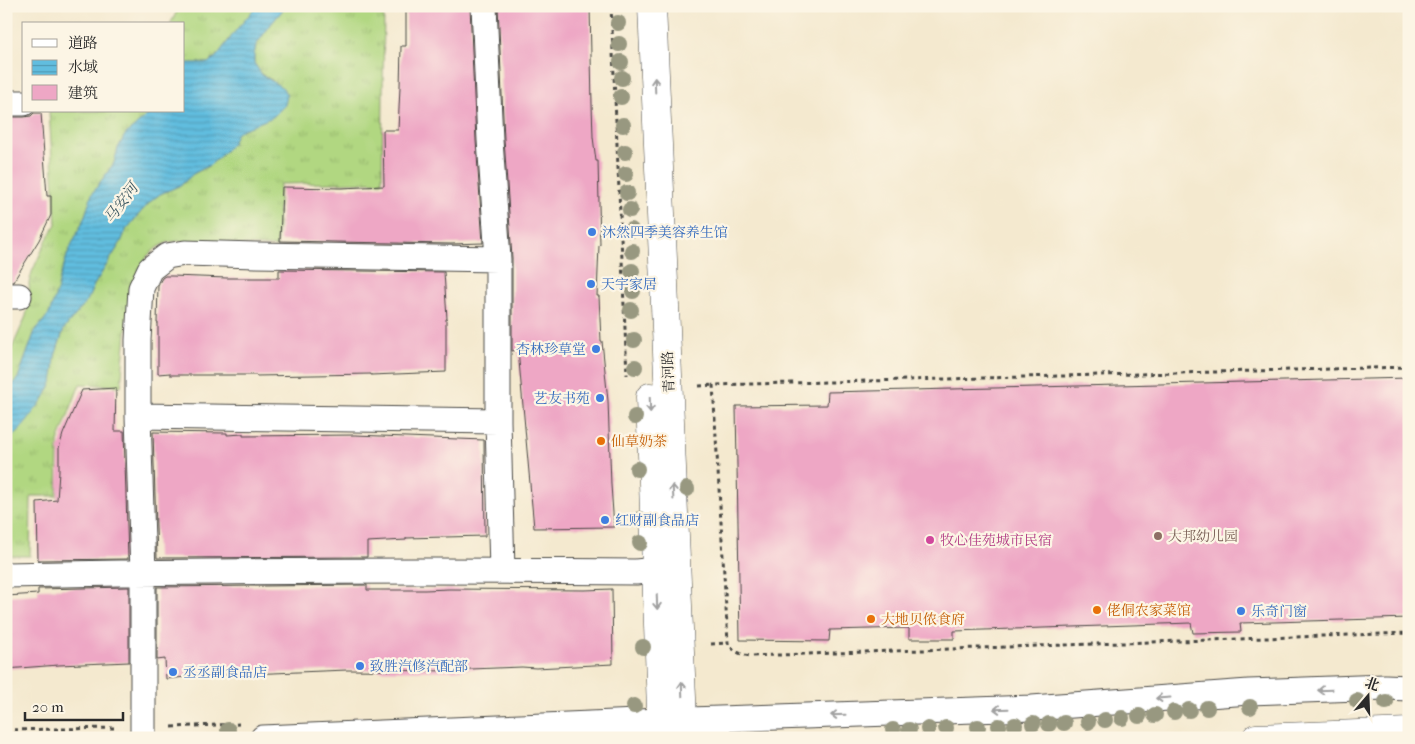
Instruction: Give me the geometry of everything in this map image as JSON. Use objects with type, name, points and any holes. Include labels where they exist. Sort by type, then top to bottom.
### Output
[{"type":"street","points":[[484,6],[498,259],[498,421],[502,571]]},
{"type":"street","name":"青河路","points":[[634,6],[648,324],[656,570],[673,729]]},
{"type":"street","name":"青河路","points":[[652,6],[673,729]]},
{"type":"street","points":[[6,103],[22,103]]},
{"type":"street","points":[[143,738],[143,573],[138,416],[138,340],[141,288],[150,269],[166,256],[185,253],[256,256],[498,259]]},
{"type":"street","points":[[138,416],[498,421]]},
{"type":"street","points":[[6,575],[502,571],[636,572],[656,570]]},
{"type":"street","points":[[263,738],[673,729],[1032,708],[1249,692],[1409,688]]},
{"type":"street","points":[[1256,738],[1409,732]]},
{"type":"path","points":[[1409,367],[714,386],[728,643],[733,650],[750,656],[1409,632]]},
{"type":"path","points":[[710,644],[728,643]]},
{"type":"green space","points":[[180,6],[257,6],[217,56],[208,63],[185,64],[185,22],[171,22]]},
{"type":"green space","points":[[286,6],[384,6],[382,182],[280,184],[277,247],[180,241],[168,242],[148,255],[130,289],[121,386],[80,384],[58,442],[57,496],[31,496],[30,556],[6,556],[6,441],[20,430],[28,417],[54,369],[55,356],[64,329],[87,301],[94,285],[121,242],[126,230],[140,213],[160,194],[181,185],[193,174],[210,165],[232,144],[236,134],[241,130],[272,117],[285,105],[272,80],[262,75],[254,63],[254,55],[256,45]]},
{"type":"green space","points":[[49,112],[151,112],[125,135],[118,148],[114,163],[92,194],[84,219],[69,250],[60,277],[58,291],[49,314],[35,331],[18,378],[6,393],[6,362],[26,316],[30,300],[29,283],[32,272],[56,224]]},
{"type":"water","name":"马安河","points":[[257,6],[286,6],[256,45],[254,55],[254,63],[262,75],[283,88],[287,96],[285,105],[273,117],[241,130],[236,134],[232,144],[210,165],[193,174],[181,185],[160,194],[140,213],[126,230],[121,242],[94,285],[87,301],[64,329],[55,356],[52,383],[44,398],[20,430],[6,441],[6,393],[18,378],[35,331],[49,314],[69,250],[84,219],[92,194],[114,163],[118,148],[125,135],[151,112],[185,112],[185,64],[208,63],[217,56]]},
{"type":"building","points":[[406,6],[470,6],[483,243],[280,241],[282,187],[341,188],[384,186],[383,130],[398,130],[401,46],[406,46]]},
{"type":"building","points":[[498,6],[590,6],[593,137],[596,161],[598,161],[600,245],[597,296],[599,296],[601,341],[608,401],[614,527],[534,528],[518,350],[512,351],[512,258]]},
{"type":"building","points":[[34,113],[41,113],[47,196],[51,196],[51,215],[39,240],[13,282],[10,282],[8,193],[6,193],[6,117],[31,116]]},
{"type":"building","points":[[279,270],[444,272],[447,319],[446,372],[256,376],[158,374],[158,285],[162,278],[172,276],[279,278]]},
{"type":"building","points":[[1409,378],[1409,618],[1240,623],[1241,632],[1193,633],[1191,623],[954,631],[954,639],[909,639],[909,628],[830,630],[829,641],[740,640],[736,406],[827,405],[828,392]]},
{"type":"building","points":[[116,388],[115,431],[124,431],[128,559],[38,560],[37,502],[57,500],[59,448],[82,390]]},
{"type":"building","points":[[153,432],[227,433],[227,435],[243,434],[243,436],[355,435],[484,440],[485,536],[406,538],[406,540],[367,542],[367,557],[157,558]]},
{"type":"building","points":[[367,585],[367,590],[612,589],[613,664],[454,671],[347,670],[166,679],[165,659],[157,660],[157,587]]},
{"type":"building","points":[[129,587],[129,662],[6,669],[6,596],[38,594],[38,589]]},
{"type":"place","name":"沐然四季美容养生馆","points":[[592,232]]},
{"type":"place","name":"天宇家居","points":[[591,284]]},
{"type":"place","name":"杏林珍草堂","points":[[596,349]]},
{"type":"place","name":"艺友书苑","points":[[600,398]]},
{"type":"place","name":"仙草奶茶","points":[[601,441]]},
{"type":"place","name":"红财副食品店","points":[[605,520]]},
{"type":"place","name":"大邦幼儿园","points":[[1158,536]]},
{"type":"place","name":"牧心佳苑城市民宿","points":[[930,540]]},
{"type":"place","name":"佬侗农家菜馆","points":[[1097,610]]},
{"type":"place","name":"乐奇门窗","points":[[1241,611]]},
{"type":"place","name":"大地贝侬食府","points":[[871,619]]},
{"type":"place","name":"致胜汽修汽配部","points":[[360,666]]},
{"type":"place","name":"丞丞副食品店","points":[[173,672]]}]
